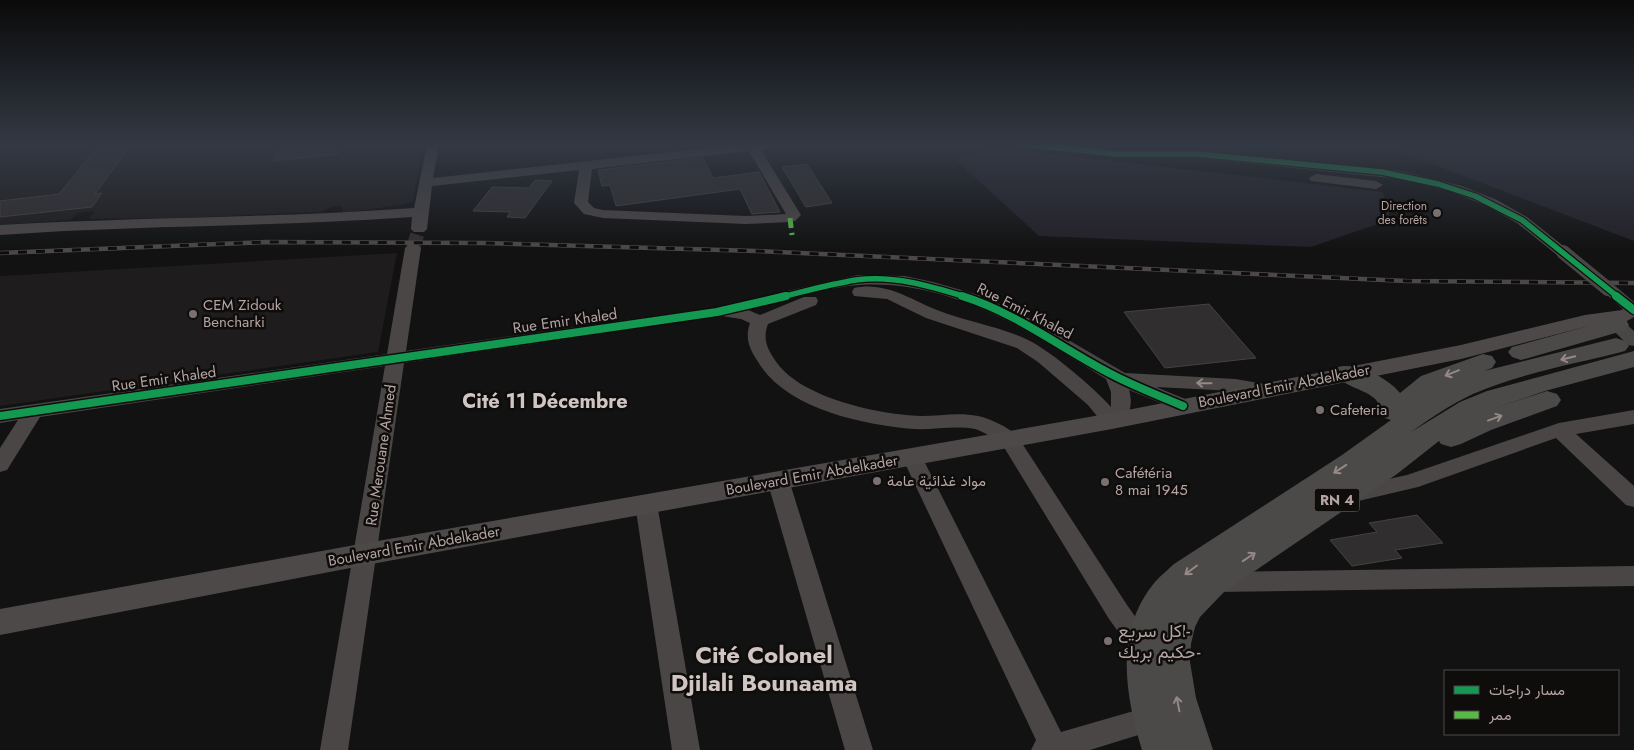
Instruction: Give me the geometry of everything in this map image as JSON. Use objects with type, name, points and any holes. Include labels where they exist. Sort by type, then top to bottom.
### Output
[{"type":"highway","name":"RN 4","points":[[1383,454],[1395,412],[1430,382],[1472,365],[1627,330]]},
{"type":"highway","name":"RN 4","points":[[1162,750],[1151,719],[1144,647],[1154,614],[1166,593],[1186,573],[1383,454],[1416,443],[1470,408],[1497,397],[1536,385],[1627,330]]},
{"type":"highway","points":[[1347,373],[1375,386],[1386,394],[1394,401],[1395,412]]},
{"type":"highway","name":"RN 4","points":[[1193,750],[1178,709],[1171,663],[1176,632],[1184,612],[1195,598],[1212,582],[1341,496],[1383,454],[1481,423],[1533,404],[1634,373]]},
{"type":"main road","name":"Boulevard Emir Abdelkader","points":[[0,622],[366,554],[1114,420],[1461,352],[1584,321],[1627,330]]},
{"type":"street","points":[[419,229],[420,212],[427,180]]},
{"type":"street","points":[[426,184],[460,180]]},
{"type":"street","points":[[584,180],[581,203],[589,211],[603,214],[746,220],[790,218],[794,215],[773,180]]},
{"type":"street","points":[[1333,180],[1376,185]]},
{"type":"street","points":[[1419,180],[1475,196],[1508,211],[1608,289],[1627,330]]},
{"type":"street","points":[[0,230],[81,224],[354,217],[420,212]]},
{"type":"street","name":"Rue Merouane Ahmed","points":[[334,750],[413,248]]},
{"type":"street","name":"Rue Emir Khaled","points":[[0,416],[717,312],[858,280],[905,281],[948,290],[984,303],[1035,328],[1113,376],[1146,392],[1184,406]]},
{"type":"street","points":[[717,312],[744,314],[760,321],[790,308],[828,296],[857,292],[890,294],[932,314],[1023,344],[1044,358],[1095,400],[1114,420],[1121,412],[1122,393],[1113,376]]},
{"type":"street","points":[[760,321],[756,340],[763,357],[774,372],[786,383],[817,399],[847,410],[880,418],[915,422],[979,424],[997,431],[1009,439],[1118,612],[1144,647]]},
{"type":"street","points":[[1113,376],[1168,382],[1240,385],[1270,390]]},
{"type":"street","points":[[0,465],[34,411]]},
{"type":"street","points":[[1341,496],[1410,482],[1559,430],[1634,417]]},
{"type":"street","points":[[1559,430],[1631,492]]},
{"type":"street","points":[[912,457],[1050,749],[1151,719]]},
{"type":"street","points":[[778,480],[859,750]]},
{"type":"street","points":[[646,504],[686,750]]},
{"type":"street","points":[[1212,582],[1634,576]]},
{"type":"shaded area","points":[[0,180],[416,180],[413,202],[343,213],[342,206],[333,206],[321,212],[180,218],[89,219],[94,211],[78,213],[70,220],[0,225]]},
{"type":"shaded area","points":[[978,180],[1278,180],[1382,192],[1389,205],[1389,215],[1392,219],[1311,247],[1039,236]]},
{"type":"shaded area","points":[[1475,180],[1634,180],[1634,241]]},
{"type":"shaded area","name":"CEM Zidouk Bencharki","points":[[397,253],[378,352],[0,406],[0,276]]},
{"type":"building","points":[[70,180],[105,180],[95,194],[102,193],[92,207],[0,217],[0,201],[59,194]]},
{"type":"building","points":[[535,180],[552,181],[525,218],[507,217],[510,212],[473,211],[492,187],[529,188]]},
{"type":"building","points":[[600,180],[763,180],[780,212],[752,214],[740,189],[616,206],[610,185],[602,186]]},
{"type":"building","points":[[790,180],[817,180],[832,203],[806,207]]},
{"type":"building","points":[[1209,304],[1256,358],[1165,368],[1124,312]]},
{"type":"building","points":[[1417,515],[1443,543],[1395,550],[1402,558],[1352,566],[1330,540],[1377,532],[1369,523]]},
{"type":"tunnel","points":[[413,248],[419,229]]},
{"type":"railway","points":[[0,253],[266,242],[485,243],[756,251],[1406,281],[1634,283]]},
{"type":"marked path","points":[[790,218],[792,235]]},
{"type":"cycle path","points":[[1419,180],[1475,196],[1522,220],[1634,310]]},
{"type":"cycle path","points":[[0,416],[717,312],[858,280],[905,281],[927,285],[976,300],[1035,328],[1113,375],[1183,406]]},
{"type":"place","name":"Direction des forêts","points":[[1437,213]]},
{"type":"place","name":"CEM Zidouk Bencharki","points":[[193,314]]},
{"type":"place","name":"Cafeteria","points":[[1320,410]]},
{"type":"place","name":"مواد غذائية عامة","points":[[877,481]]},
{"type":"place","name":"Cafétéria 8 mai 1945","points":[[1105,482]]},
{"type":"place","name":"اكل سريع- حكيم بريك-","points":[[1108,641]]},
{"type":"district","name":"Cité 11 Décembre","points":[[545,401]]},
{"type":"district","name":"Cité Colonel Djilali Bounaama","points":[[764,669]]}]
